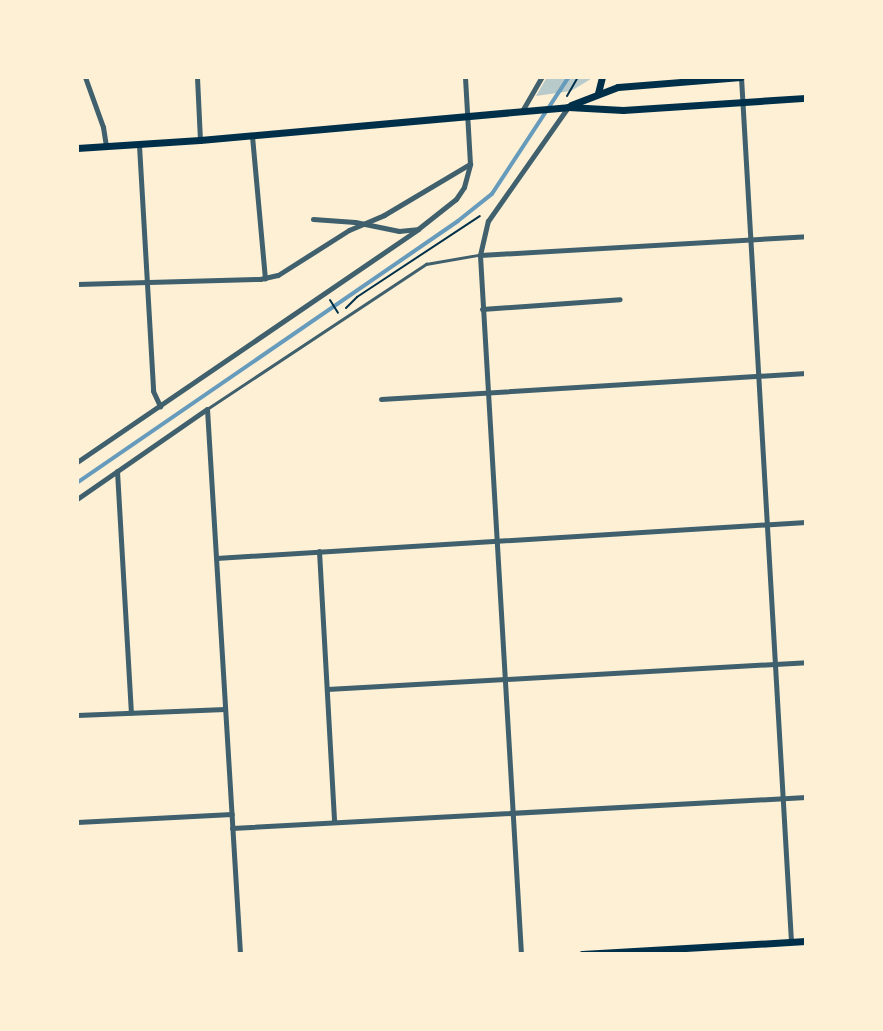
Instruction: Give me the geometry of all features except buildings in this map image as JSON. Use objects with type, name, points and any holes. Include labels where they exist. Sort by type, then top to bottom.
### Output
[{"type":"main road","points":[[598,93],[602,77]]},
{"type":"main road","points":[[618,87],[619,77]]},
{"type":"main road","points":[[568,107],[618,87],[741,77]]},
{"type":"main road","points":[[77,148],[200,141],[568,107],[613,110],[806,98]]},
{"type":"main road","points":[[582,954],[806,941]]},
{"type":"street","points":[[85,77],[103,127],[106,146]]},
{"type":"street","points":[[197,77],[200,141]]},
{"type":"street","points":[[77,462],[418,229],[456,199],[464,187],[470,164],[465,77]]},
{"type":"street","points":[[522,111],[542,77]]},
{"type":"street","points":[[741,77],[791,942]]},
{"type":"street","points":[[521,954],[480,255],[488,221],[568,107]]},
{"type":"street","points":[[252,136],[265,278]]},
{"type":"street","points":[[139,145],[153,391],[160,406]]},
{"type":"street","points":[[77,284],[265,278],[282,273],[363,223],[384,215],[470,164]]},
{"type":"street","points":[[313,219],[363,223],[399,231],[418,229]]},
{"type":"street","points":[[480,255],[806,236]]},
{"type":"street","points":[[482,309],[621,299]]},
{"type":"street","points":[[381,399],[806,373]]},
{"type":"street","points":[[77,499],[207,409]]},
{"type":"street","points":[[207,409],[240,954]]},
{"type":"street","points":[[117,471],[131,713]]},
{"type":"street","points":[[216,558],[806,522]]},
{"type":"street","points":[[320,551],[334,822]]},
{"type":"street","points":[[327,689],[806,662]]},
{"type":"street","points":[[77,715],[225,709]]},
{"type":"street","points":[[232,828],[806,797]]},
{"type":"street","points":[[77,822],[232,814]]},
{"type":"street","points":[[741,945],[741,954]]},
{"type":"lane","points":[[207,409],[426,264],[480,255]]},
{"type":"path","points":[[566,96],[579,77]]},
{"type":"path","points":[[339,315],[356,297],[465,229],[487,209]]},
{"type":"path","points":[[331,302],[337,311]]},
{"type":"shaded area","points":[[547,77],[594,77],[571,91],[536,96]]},
{"type":"waterway","points":[[77,483],[458,221],[492,194],[569,77]]}]
